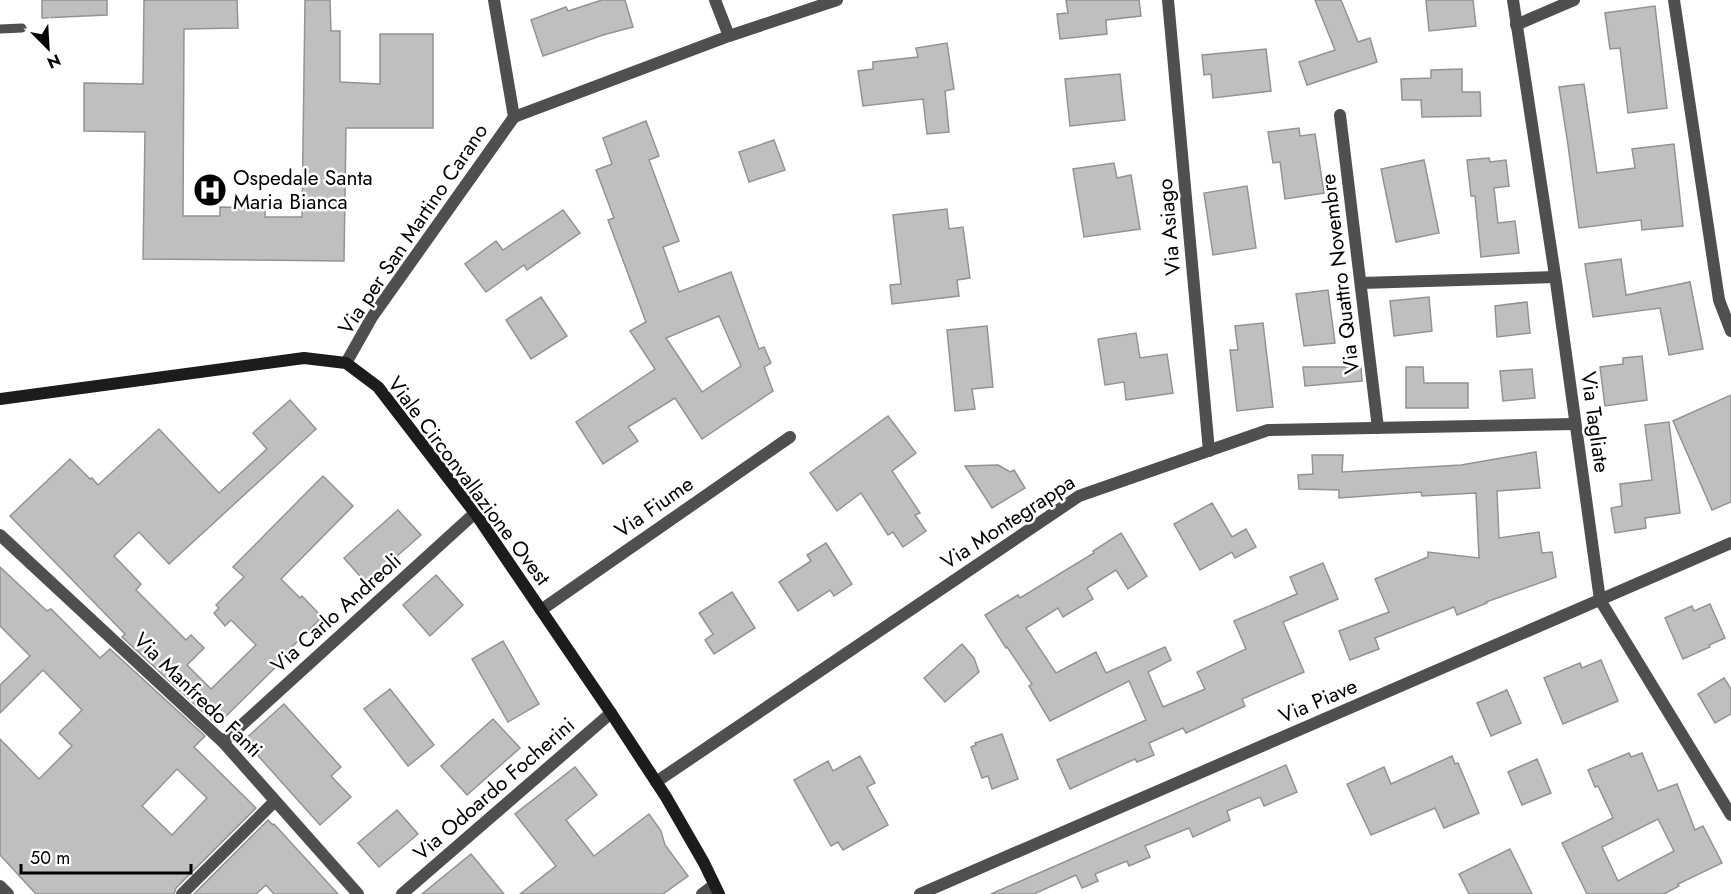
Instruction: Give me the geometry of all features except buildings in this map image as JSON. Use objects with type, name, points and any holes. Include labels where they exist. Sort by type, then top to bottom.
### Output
[{"type":"main road","points":[[0,399],[304,358],[346,363]]},
{"type":"main road","name":"Viale Circonvallazione Ovest","points":[[346,363],[378,387],[475,513],[656,782],[699,853],[716,889]]},
{"type":"street","points":[[494,0],[514,117],[729,36],[837,0]]},
{"type":"street","points":[[716,0],[729,36]]},
{"type":"street","name":"Via Asiago","points":[[1168,0],[1209,451]]},
{"type":"street","name":"Via Tagliate","points":[[1513,0],[1555,277],[1600,600],[1731,815]]},
{"type":"street","points":[[1516,25],[1574,0]]},
{"type":"street","points":[[1674,0],[1719,300],[1731,331]]},
{"type":"street","name":"Via Quattro Novembre","points":[[1340,115],[1378,428]]},
{"type":"street","name":"Via per San Martino Carano","points":[[346,363],[372,317],[514,117]]},
{"type":"street","points":[[1360,283],[1555,277]]},
{"type":"street","name":"Via Montegrappa","points":[[656,782],[1079,496],[1268,430],[1575,424]]},
{"type":"street","name":"Via Fiume","points":[[541,610],[790,437]]},
{"type":"street","name":"Via Carlo Andreoli","points":[[223,742],[475,513]]},
{"type":"street","name":"Via Manfredo Fanti","points":[[0,535],[223,742],[358,894]]},
{"type":"street","name":"Via Piave","points":[[920,894],[1731,543]]},
{"type":"street","name":"Via Odoardo Focherini","points":[[402,894],[611,713]]},
{"type":"street","points":[[182,894],[275,801]]},
{"type":"street","points":[[0,886],[8,894]]},
{"type":"street","points":[[702,894],[716,889]]},
{"type":"lane","points":[[0,29],[22,28]]},
{"type":"place","name":"Ospedale Santa Maria Bianca","points":[[210,190]]}]
